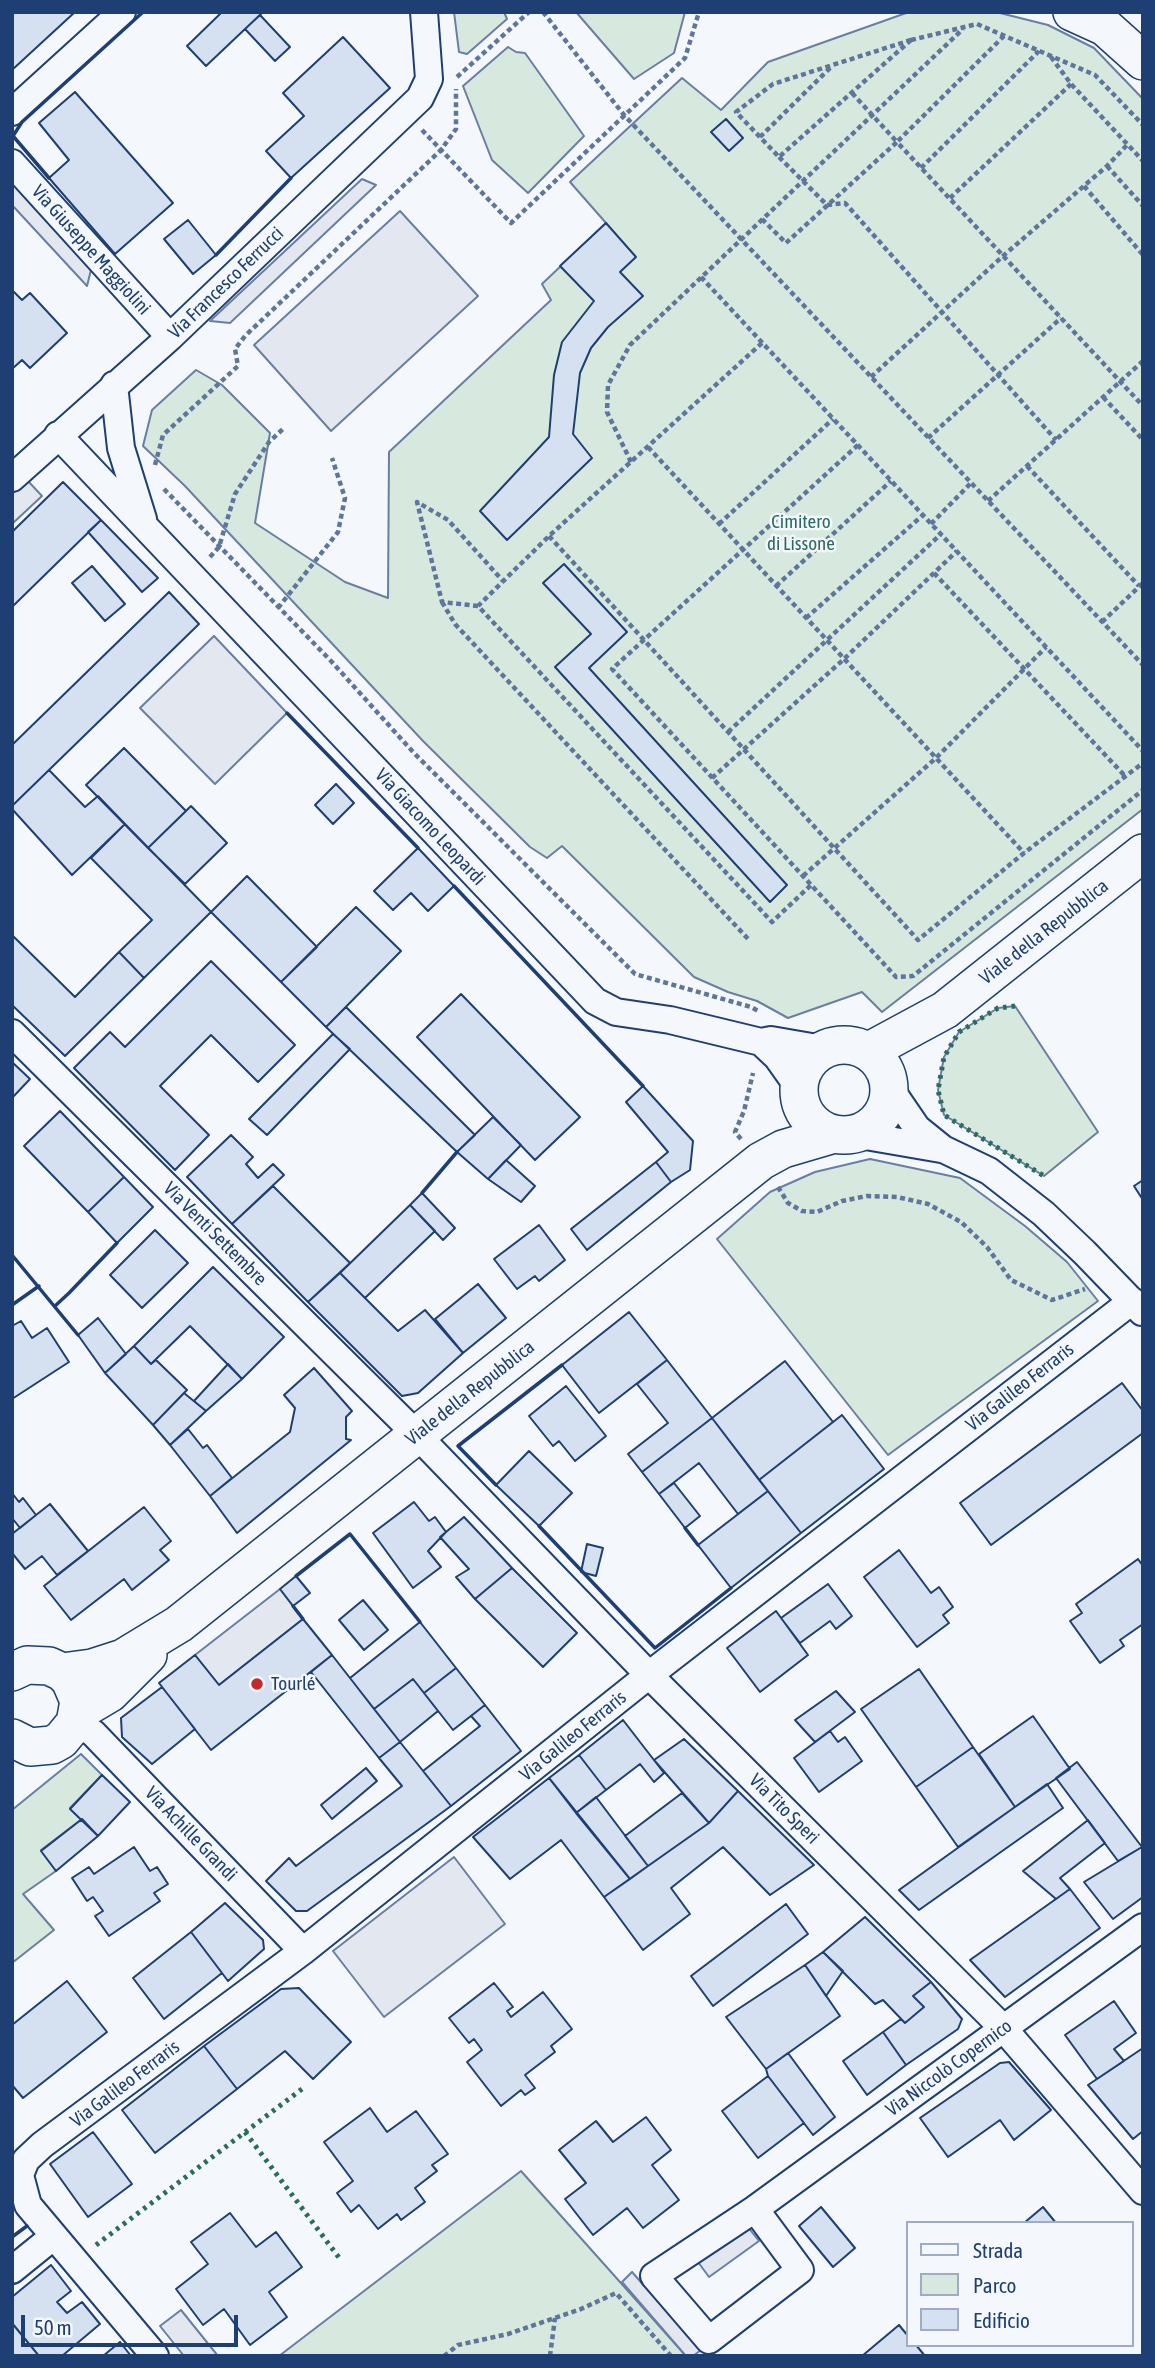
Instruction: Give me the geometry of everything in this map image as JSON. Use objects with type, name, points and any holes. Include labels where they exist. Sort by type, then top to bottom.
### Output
[{"type":"street","points":[[12,113],[122,12]]},
{"type":"street","name":"Via Francesco Ferrucci","points":[[12,478],[170,337],[419,98],[429,79],[424,12]]},
{"type":"street","points":[[1072,12],[1105,27],[1143,61]]},
{"type":"street","name":"Via Giuseppe Maggiolini","points":[[12,163],[170,337]]},
{"type":"street","name":"Via Giacomo Leopardi","points":[[114,385],[121,448],[146,528]]},
{"type":"street","name":"Via Giacomo Leopardi","points":[[58,435],[594,1001],[616,1012],[670,1020],[761,1042],[771,1040],[823,1049]]},
{"type":"street","name":"Viale della Repubblica","points":[[869,1051],[945,1010],[1143,853]]},
{"type":"street","name":"Viale della Repubblica","points":[[30,1663],[92,1668],[122,1658],[178,1624],[761,1161],[783,1149],[868,1129],[883,1113],[889,1098],[889,1087],[945,1010]]},
{"type":"street","name":"Via Venti Settembre","points":[[12,1033],[417,1435]]},
{"type":"street","points":[[761,1042],[777,1057],[799,1090],[801,1104],[808,1117],[820,1128],[943,1149]]},
{"type":"street","points":[[823,1049],[839,1044],[855,1045],[869,1051],[884,1067],[889,1087],[917,1128],[943,1149],[989,1171],[1044,1214],[1137,1307]]},
{"type":"street","name":"Viale della Repubblica","points":[[761,1161],[799,1090],[802,1072],[810,1059],[823,1049]]},
{"type":"street","name":"Via Galileo Ferraris","points":[[16,2172],[42,2145],[303,1951],[649,1675],[1137,1307]]},
{"type":"street","name":"Via Tito Speri","points":[[417,1435],[649,1675],[1004,2029],[1143,2191]]},
{"type":"street","name":"Viale della Repubblica","points":[[18,1749],[52,1745],[61,1740],[77,1718],[110,1693],[178,1624]]},
{"type":"street","name":"Viale della Repubblica","points":[[30,1663],[70,1680],[79,1701],[77,1718]]},
{"type":"street","name":"Via Achille Grandi","points":[[77,1718],[303,1951]]},
{"type":"street","name":"Via Niccolò Copernico","points":[[755,2209],[800,2270],[709,2340],[654,2276],[755,2209],[1143,1927]]},
{"type":"street","points":[[16,2172],[28,2205],[155,2356]]},
{"type":"street","points":[[12,2270],[54,2236]]},
{"type":"path","points":[[155,467],[163,435],[238,366],[235,349],[245,336],[441,150],[456,129],[456,78],[529,12]]},
{"type":"path","points":[[543,12],[624,115],[1143,666]]},
{"type":"path","points":[[404,112],[511,223],[685,58],[699,12]]},
{"type":"path","points":[[827,205],[736,112],[773,84],[911,40],[977,24],[1095,75],[1143,125]]},
{"type":"path","points":[[631,462],[607,412],[608,385],[630,345],[963,29]]},
{"type":"path","points":[[762,219],[786,243],[897,142],[1004,36]]},
{"type":"path","points":[[779,157],[911,40]]},
{"type":"path","points":[[921,168],[1039,51]]},
{"type":"path","points":[[1049,55],[1071,84],[1143,162]]},
{"type":"path","points":[[760,137],[833,65]]},
{"type":"path","points":[[950,198],[1071,84]]},
{"type":"path","points":[[852,93],[1143,406]]},
{"type":"path","points":[[871,377],[1003,256],[1107,166],[1127,145]]},
{"type":"path","points":[[1107,166],[1143,206]]},
{"type":"path","points":[[1084,186],[1143,255]]},
{"type":"path","points":[[827,205],[845,203],[1056,440]]},
{"type":"path","points":[[701,277],[1143,751]]},
{"type":"path","points":[[928,438],[1061,318]]},
{"type":"path","points":[[478,606],[549,536],[762,343]]},
{"type":"path","points":[[988,501],[1143,361]]},
{"type":"path","points":[[1103,397],[1143,440]]},
{"type":"path","points":[[719,524],[833,419]]},
{"type":"path","points":[[192,575],[219,547],[235,494],[269,442],[284,428]]},
{"type":"path","points":[[858,445],[612,668],[895,977],[914,976],[1143,790]]},
{"type":"path","points":[[648,447],[1024,853]]},
{"type":"path","points":[[278,608],[338,532],[345,498],[332,457]]},
{"type":"path","points":[[1027,466],[1141,585],[1102,622]]},
{"type":"path","points":[[776,586],[891,481]]},
{"type":"path","points":[[930,524],[971,483]]},
{"type":"path","points":[[162,487],[331,661],[414,752],[635,974],[751,1007],[765,1014],[744,1111],[735,1132],[761,1161],[788,1203],[802,1211],[817,1212],[842,1201],[867,1196],[897,1196],[928,1204],[961,1222],[987,1247],[1011,1280],[1052,1300],[1086,1289]]},
{"type":"path","points":[[503,581],[448,520],[417,502],[442,602],[455,624],[749,940]]},
{"type":"path","points":[[806,618],[923,515]]},
{"type":"path","points":[[728,732],[941,534]]},
{"type":"path","points":[[549,536],[918,940],[1024,853],[1143,763]]},
{"type":"path","points":[[712,778],[844,659],[957,551]]},
{"type":"path","points":[[934,573],[1126,776]]},
{"type":"path","points":[[442,602],[478,606],[772,922],[811,885]]},
{"type":"path","points":[[803,876],[936,758],[1046,647]]},
{"type":"path","points":[[444,2356],[458,2345],[508,2334],[616,2293],[671,2356]]},
{"type":"path","points":[[550,2356],[555,2318]]},
{"type":"green space","points":[[454,12],[504,12],[507,19],[467,54],[459,52]]},
{"type":"green space","points":[[576,12],[685,12],[674,53],[634,79]]},
{"type":"green space","name":"Cimitero di Lissone","points":[[909,12],[996,12],[1048,25],[1094,48],[1143,99],[1143,809],[882,1012],[862,992],[788,1018],[757,1001],[694,977],[562,846],[547,858],[530,847],[423,741],[185,486],[143,446],[152,410],[196,370],[222,385],[270,433],[255,523],[345,582],[388,598],[389,452],[551,300],[542,284],[606,223],[570,182],[682,78],[721,110],[768,62]]},
{"type":"green space","points":[[508,47],[525,53],[584,136],[528,193],[492,160],[463,86]]},
{"type":"green space","points":[[1015,1006],[1098,1132],[1044,1176],[944,1115],[938,1090],[944,1057],[959,1032],[998,1008]]},
{"type":"green space","points":[[870,1159],[960,1178],[1025,1226],[1067,1262],[1098,1301],[888,1455],[717,1239],[770,1192],[815,1172]]},
{"type":"green space","points":[[81,1754],[102,1775],[70,1808],[82,1819],[41,1850],[56,1871],[23,1894],[54,1930],[12,1963],[12,1810]]},
{"type":"green space","points":[[521,2171],[686,2356],[279,2356]]},
{"type":"shaded area","points":[[12,177],[93,262],[87,286],[12,205]]},
{"type":"shaded area","points":[[362,179],[376,185],[230,323],[210,321]]},
{"type":"shaded area","points":[[400,211],[478,296],[331,431],[254,345]]},
{"type":"shaded area","points":[[27,480],[42,496],[12,524],[12,494]]},
{"type":"shaded area","points":[[214,636],[287,713],[215,784],[140,708]]},
{"type":"shaded area","points":[[280,1589],[303,1619],[219,1685],[195,1655]]},
{"type":"shaded area","points":[[454,1857],[505,1924],[384,2017],[333,1951]]},
{"type":"shaded area","points":[[747,2226],[759,2241],[709,2277],[698,2262]]},
{"type":"shaded area","points":[[632,2272],[701,2350],[693,2356],[686,2356],[622,2282]]},
{"type":"shaded area","points":[[181,2310],[218,2356],[184,2356],[160,2326]]},
{"type":"building","points":[[12,12],[75,12],[12,70]]},
{"type":"building","points":[[222,12],[263,12],[206,66],[187,46]]},
{"type":"building","points":[[260,15],[290,47],[275,61],[245,29]]},
{"type":"building","points":[[343,37],[390,88],[291,178],[266,151],[304,116],[283,93]]},
{"type":"building","points":[[75,92],[173,203],[115,254],[49,178],[69,160],[39,123]]},
{"type":"building","points":[[726,119],[743,138],[729,151],[711,132]]},
{"type":"building","points":[[188,220],[216,255],[193,274],[164,239]]},
{"type":"building","points":[[606,223],[636,257],[620,272],[643,296],[608,327],[591,348],[580,373],[573,434],[592,458],[507,540],[480,511],[549,437],[554,375],[562,342],[594,301],[560,266]]},
{"type":"building","points":[[12,290],[22,300],[30,293],[67,333],[30,368],[22,360],[12,369]]},
{"type":"building","points":[[63,482],[101,520],[12,607],[12,532]]},
{"type":"building","points":[[101,520],[158,578],[142,592],[88,532]]},
{"type":"building","points":[[564,564],[627,632],[589,668],[787,885],[770,902],[555,667],[591,634],[543,583]]},
{"type":"building","points":[[92,566],[125,604],[105,621],[72,583]]},
{"type":"building","points":[[169,592],[199,624],[12,806],[12,745]]},
{"type":"building","points":[[124,748],[186,811],[148,848],[86,785]]},
{"type":"building","points":[[49,770],[85,807],[98,796],[125,824],[72,875],[12,809]]},
{"type":"building","points":[[336,784],[354,803],[333,824],[315,805]]},
{"type":"building","points":[[191,806],[227,843],[185,884],[148,848]]},
{"type":"building","points":[[125,824],[211,912],[144,978],[119,952],[152,920],[91,858]]},
{"type":"building","points":[[418,848],[454,886],[428,911],[411,893],[393,910],[374,891]]},
{"type":"building","points":[[247,876],[317,947],[281,982],[211,912]]},
{"type":"building","points":[[356,907],[401,951],[326,1027],[281,982]]},
{"type":"building","points":[[13,936],[75,997],[119,952],[144,978],[65,1056],[12,1005]]},
{"type":"building","points":[[211,961],[295,1045],[258,1082],[211,1035],[160,1086],[209,1135],[175,1170],[74,1068],[110,1032],[125,1047]]},
{"type":"building","points":[[461,994],[580,1117],[535,1160],[417,1037]]},
{"type":"building","points":[[346,1007],[475,1135],[457,1152],[326,1027]]},
{"type":"building","points":[[333,1034],[350,1049],[267,1135],[249,1119]]},
{"type":"building","points":[[12,1062],[30,1079],[12,1098]]},
{"type":"building","points":[[643,1086],[693,1141],[690,1170],[671,1182],[656,1162],[668,1152],[626,1102]]},
{"type":"building","points":[[60,1111],[124,1177],[88,1212],[24,1146]]},
{"type":"building","points":[[493,1117],[521,1145],[488,1179],[457,1152]]},
{"type":"building","points":[[231,1135],[253,1157],[246,1164],[258,1178],[273,1164],[284,1175],[232,1224],[187,1177]]},
{"type":"building","points":[[506,1160],[535,1186],[521,1202],[488,1179]]},
{"type":"building","points":[[656,1162],[671,1182],[587,1250],[571,1229]]},
{"type":"building","points":[[124,1177],[153,1207],[117,1243],[88,1212]]},
{"type":"building","points":[[1143,1180],[1143,1200],[1134,1186]]},
{"type":"building","points":[[273,1186],[350,1263],[308,1302],[232,1224]]},
{"type":"building","points":[[422,1193],[455,1228],[443,1240],[410,1205]]},
{"type":"building","points":[[410,1205],[435,1231],[365,1298],[340,1273]]},
{"type":"building","points":[[539,1225],[565,1260],[539,1281],[535,1276],[517,1289],[494,1259]]},
{"type":"building","points":[[155,1230],[188,1263],[142,1308],[110,1275]]},
{"type":"building","points":[[213,1267],[284,1337],[242,1379],[190,1326],[151,1364],[134,1346]]},
{"type":"building","points":[[340,1273],[398,1331],[425,1310],[463,1353],[418,1393],[402,1396],[308,1302]]},
{"type":"building","points":[[478,1284],[506,1318],[463,1353],[435,1319]]},
{"type":"building","points":[[629,1312],[667,1360],[599,1413],[562,1365]]},
{"type":"building","points":[[98,1318],[126,1354],[105,1373],[78,1335]]},
{"type":"building","points":[[21,1321],[32,1338],[47,1328],[69,1362],[12,1399],[12,1326]]},
{"type":"building","points":[[134,1346],[151,1364],[156,1360],[187,1390],[153,1425],[105,1373]]},
{"type":"building","points":[[667,1360],[712,1418],[642,1472],[628,1454],[668,1423],[637,1384]]},
{"type":"building","points":[[785,1361],[833,1422],[759,1480],[712,1418]]},
{"type":"building","points":[[228,1364],[242,1379],[206,1411],[194,1401]]},
{"type":"building","points":[[314,1368],[352,1411],[346,1417],[346,1439],[351,1440],[237,1533],[210,1496],[290,1432],[295,1408],[284,1395]]},
{"type":"building","points":[[1122,1383],[1143,1411],[1143,1433],[991,1545],[960,1503]]},
{"type":"building","points":[[566,1386],[606,1436],[575,1461],[559,1441],[553,1446],[529,1416]]},
{"type":"building","points":[[184,1393],[206,1411],[170,1445],[153,1425]]},
{"type":"building","points":[[842,1415],[884,1469],[801,1533],[759,1480]]},
{"type":"building","points":[[712,1418],[768,1491],[738,1514],[699,1463],[659,1494],[642,1472]]},
{"type":"building","points":[[188,1429],[203,1448],[207,1445],[232,1478],[210,1496],[170,1445]]},
{"type":"building","points":[[529,1451],[572,1493],[539,1526],[496,1485]]},
{"type":"building","points":[[674,1483],[700,1516],[685,1528],[659,1494]]},
{"type":"building","points":[[768,1491],[801,1533],[731,1588],[698,1545]]},
{"type":"building","points":[[12,1493],[19,1502],[23,1498],[36,1515],[20,1528],[12,1518]]},
{"type":"building","points":[[414,1502],[429,1521],[435,1517],[446,1532],[428,1551],[441,1567],[413,1588],[373,1533]]},
{"type":"building","points":[[50,1504],[88,1551],[57,1575],[42,1556],[25,1569],[12,1553],[12,1534]]},
{"type":"building","points":[[144,1507],[171,1541],[160,1550],[169,1560],[132,1590],[124,1579],[71,1620],[44,1586]]},
{"type":"building","points":[[464,1517],[512,1568],[475,1599],[456,1577],[469,1569],[440,1537]]},
{"type":"building","points":[[587,1544],[603,1548],[596,1576],[581,1572]]},
{"type":"building","points":[[899,1550],[931,1593],[939,1587],[953,1607],[943,1615],[949,1623],[917,1647],[864,1577]]},
{"type":"building","points":[[1138,1559],[1143,1566],[1143,1624],[1120,1640],[1124,1646],[1100,1663],[1070,1621],[1082,1613],[1076,1604]]},
{"type":"building","points":[[512,1568],[577,1633],[543,1667],[475,1599]]},
{"type":"building","points":[[296,1576],[310,1593],[293,1606],[280,1589]]},
{"type":"building","points":[[828,1584],[852,1616],[836,1629],[830,1621],[800,1643],[781,1618]]},
{"type":"building","points":[[363,1600],[388,1630],[364,1650],[339,1620]]},
{"type":"building","points":[[776,1611],[808,1655],[760,1692],[727,1648]]},
{"type":"building","name":"Tourlé","points":[[303,1619],[332,1655],[211,1750],[159,1683],[195,1655],[219,1685]]},
{"type":"building","points":[[420,1622],[456,1668],[424,1693],[413,1679],[374,1709],[350,1678]]},
{"type":"building","points":[[332,1655],[400,1742],[379,1758],[311,1672]]},
{"type":"building","points":[[456,1668],[485,1705],[453,1730],[424,1693]]},
{"type":"building","points":[[919,1669],[973,1747],[916,1787],[861,1709]]},
{"type":"building","points":[[413,1679],[438,1711],[400,1742],[374,1709]]},
{"type":"building","points":[[162,1687],[195,1729],[152,1764],[122,1737],[121,1718]]},
{"type":"building","points":[[836,1691],[855,1712],[815,1742],[795,1720]]},
{"type":"building","points":[[485,1705],[521,1751],[451,1806],[423,1771],[480,1726],[471,1716]]},
{"type":"building","points":[[1033,1716],[1070,1769],[1015,1807],[979,1754]]},
{"type":"building","points":[[623,1720],[664,1773],[654,1782],[640,1764],[606,1790],[579,1755]]},
{"type":"building","points":[[830,1731],[838,1742],[845,1737],[862,1761],[819,1792],[794,1758]]},
{"type":"building","points":[[684,1739],[738,1791],[709,1823],[654,1760]]},
{"type":"building","points":[[400,1742],[451,1806],[307,1911],[296,1911],[266,1881],[289,1858],[296,1866],[402,1786],[379,1758]]},
{"type":"building","points":[[973,1747],[1015,1807],[958,1847],[916,1787]]},
{"type":"building","points":[[579,1755],[606,1790],[576,1813],[549,1778]]},
{"type":"building","points":[[1077,1762],[1142,1847],[1118,1861],[1056,1778]]},
{"type":"building","points":[[366,1768],[377,1781],[332,1819],[321,1805]]},
{"type":"building","points":[[102,1775],[130,1802],[98,1836],[70,1809]]},
{"type":"building","points":[[549,1778],[630,1879],[604,1897],[561,1840],[510,1879],[473,1837]]},
{"type":"building","points":[[1047,1784],[1063,1808],[919,1910],[899,1890]]},
{"type":"building","points":[[738,1791],[814,1865],[770,1895],[723,1847],[671,1888],[690,1914],[643,1950],[604,1897],[709,1823]]},
{"type":"building","points":[[682,1793],[709,1823],[648,1866],[625,1836]]},
{"type":"building","points":[[596,1797],[648,1866],[630,1879],[576,1813]]},
{"type":"building","points":[[82,1819],[98,1836],[56,1871],[41,1851]]},
{"type":"building","points":[[1088,1820],[1105,1843],[1060,1878],[1070,1889],[1056,1899],[1023,1871]]},
{"type":"building","points":[[134,1847],[150,1871],[157,1867],[168,1884],[154,1893],[160,1901],[109,1936],[95,1916],[103,1911],[93,1897],[87,1901],[72,1878],[89,1867],[94,1874]]},
{"type":"building","points":[[1142,1847],[1143,1897],[1113,1919],[1084,1882]]},
{"type":"building","points":[[1070,1889],[1100,1928],[1005,1997],[970,1960]]},
{"type":"building","points":[[225,1903],[263,1940],[264,1949],[228,1981],[191,1932]]},
{"type":"building","points":[[786,1904],[808,1934],[713,2006],[691,1976]]},
{"type":"building","points":[[865,1917],[931,1982],[913,1996],[924,2007],[905,2023],[883,2000],[875,2004],[823,1952]]},
{"type":"building","points":[[191,1932],[222,1973],[164,2019],[133,1978]]},
{"type":"building","points":[[823,1952],[843,1971],[826,1996],[805,1965]]},
{"type":"building","points":[[805,1965],[840,2016],[766,2069],[726,2017]]},
{"type":"building","points":[[67,1981],[107,2032],[23,2098],[12,2085],[12,2025]]},
{"type":"building","points":[[931,1982],[962,2019],[958,2029],[906,2065],[883,2032],[901,2019],[905,2023],[924,2007],[913,1996]]},
{"type":"building","points":[[494,1983],[513,2007],[507,2011],[511,2017],[543,1992],[572,2029],[551,2046],[555,2052],[525,2075],[535,2088],[525,2095],[521,2090],[501,2106],[467,2062],[482,2050],[474,2039],[469,2043],[449,2018]]},
{"type":"building","points":[[299,1988],[351,2042],[313,2079],[285,2051],[237,2089],[204,2046],[281,1989]]},
{"type":"building","points":[[1114,2001],[1136,2033],[1114,2049],[1124,2061],[1097,2079],[1065,2035]]},
{"type":"building","points":[[883,2032],[906,2065],[867,2095],[843,2061]]},
{"type":"building","points":[[204,2046],[237,2089],[155,2153],[122,2110]]},
{"type":"building","points":[[1143,2048],[1143,2131],[1133,2139],[1088,2085]]},
{"type":"building","points":[[788,2053],[835,2117],[813,2135],[768,2076],[766,2069]]},
{"type":"building","points":[[1009,2062],[1051,2110],[1014,2140],[1000,2120],[948,2157],[920,2118],[1000,2063]]},
{"type":"building","points":[[768,2076],[804,2123],[758,2158],[722,2111]]},
{"type":"building","points":[[370,2108],[387,2132],[416,2111],[448,2154],[432,2165],[437,2171],[415,2188],[425,2202],[401,2220],[397,2214],[378,2229],[359,2205],[351,2212],[337,2193],[353,2181],[324,2142]]},
{"type":"building","points":[[646,2117],[671,2150],[652,2165],[679,2200],[643,2228],[627,2208],[593,2235],[565,2199],[586,2183],[559,2150],[596,2121],[613,2142]]},
{"type":"building","points":[[93,2132],[132,2184],[88,2217],[50,2164]]},
{"type":"building","points":[[821,2207],[855,2248],[833,2267],[799,2226]]},
{"type":"building","points":[[1043,2207],[1054,2221],[1026,2221]]},
{"type":"building","points":[[230,2213],[256,2247],[276,2232],[302,2267],[269,2292],[287,2317],[250,2345],[224,2309],[203,2325],[176,2289],[208,2264],[191,2242]]},
{"type":"building","points":[[51,2265],[71,2291],[57,2302],[67,2313],[82,2302],[100,2324],[62,2356],[39,2356],[12,2323],[12,2297]]},
{"type":"building","points":[[12,2323],[39,2356],[12,2356]]},
{"type":"building","points":[[899,2325],[906,2334],[906,2347],[918,2347],[925,2356],[862,2356]]},
{"type":"building","points":[[120,2342],[131,2356],[103,2356]]},
{"type":"hedge","points":[[1015,1006],[998,1008],[959,1032],[944,1057],[938,1090],[944,1115],[1044,1176]]},
{"type":"hedge","points":[[96,2245],[302,2089]]},
{"type":"hedge","points":[[245,2132],[340,2259]]},
{"type":"wall","points":[[49,178],[13,136],[22,122],[143,12]]},
{"type":"wall","points":[[216,255],[291,178]]},
{"type":"wall","points":[[287,713],[418,848]]},
{"type":"wall","points":[[454,886],[643,1086]]},
{"type":"wall","points":[[422,1193],[457,1152]]},
{"type":"wall","points":[[55,1306],[117,1243]]},
{"type":"wall","points":[[12,1255],[78,1335]]},
{"type":"wall","points":[[12,1305],[39,1286]]},
{"type":"wall","points":[[496,1485],[458,1446],[562,1365]]},
{"type":"wall","points":[[539,1526],[655,1648],[731,1588]]},
{"type":"wall","points":[[685,1528],[698,1545]]},
{"type":"wall","points":[[296,1576],[350,1534],[420,1622]]},
{"type":"wall","points":[[293,1606],[303,1619]]},
{"type":"wall","points":[[12,2237],[27,2226]]},
{"type":"place","name":"Tourlé","points":[[257,1684]]}]
